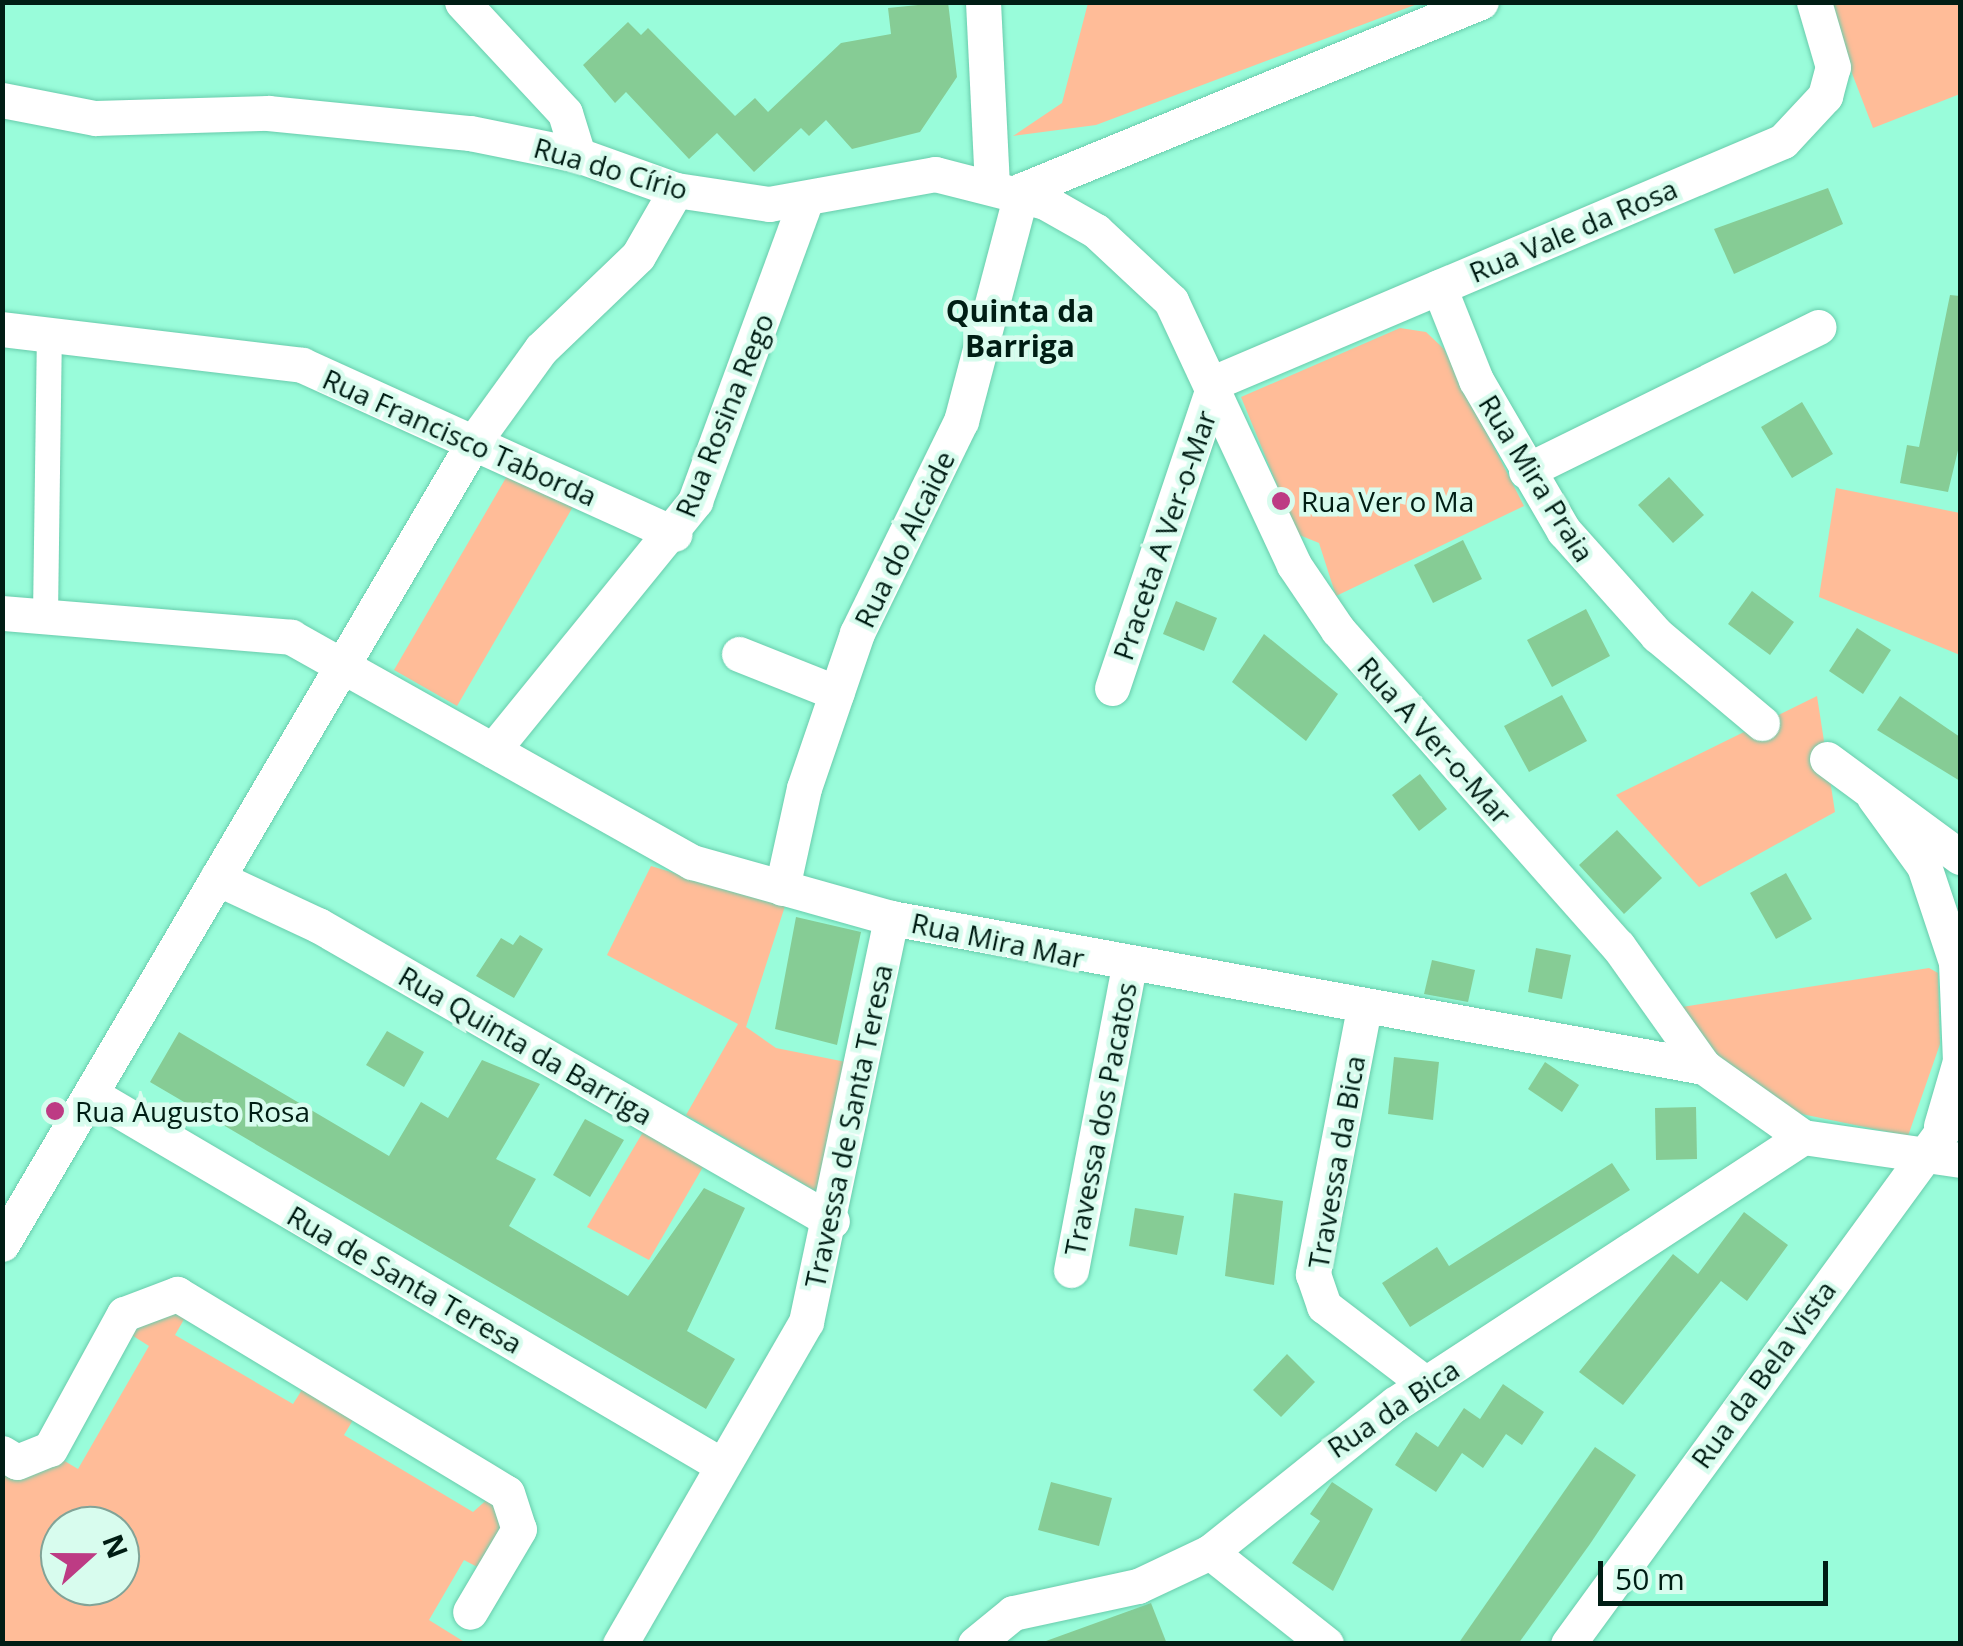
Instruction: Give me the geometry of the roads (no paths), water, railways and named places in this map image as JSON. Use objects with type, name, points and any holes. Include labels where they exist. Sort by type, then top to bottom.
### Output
[{"type":"street","points":[[462,2],[566,113],[578,155]]},
{"type":"street","name":"Rua do Alcaide","points":[[782,888],[837,693],[961,421],[1007,187],[982,2]]},
{"type":"street","points":[[1007,187],[1482,2]]},
{"type":"street","name":"Rua Vale da Rosa","points":[[1215,382],[1795,132],[1825,96],[1833,67],[1814,2]]},
{"type":"street","name":"Rua do Círio","points":[[2,100],[95,118],[268,113],[388,124],[578,155],[676,190],[806,200],[935,174],[1007,187]]},
{"type":"street","name":"Rua A Ver-o-Mar","points":[[1007,187],[1134,263],[1171,300],[1215,382],[1294,565],[1338,630],[1618,946],[1704,1067],[1803,1138],[1940,1132],[1960,1160]]},
{"type":"street","points":[[2,1244],[473,443],[541,349],[638,256],[676,190]]},
{"type":"street","name":"Rua Rosina Rego","points":[[493,750],[674,534],[695,501],[806,200]]},
{"type":"street","name":"Rua Mira Praia","points":[[1438,287],[1526,471],[1612,590],[1762,724]]},
{"type":"street","points":[[1526,471],[1819,328]]},
{"type":"street","name":"Rua Francisco Taborda","points":[[2,329],[302,365],[674,534]]},
{"type":"street","points":[[45,616],[49,333]]},
{"type":"street","name":"Praceta A Ver-o-Mar","points":[[1112,688],[1215,382]]},
{"type":"street","name":"Rua Mira Mar","points":[[2,613],[291,638],[692,862],[890,918],[1129,967],[1704,1067]]},
{"type":"street","points":[[739,654],[837,693]]},
{"type":"street","points":[[1827,759],[1874,798],[1960,858]]},
{"type":"street","points":[[1874,798],[1924,866],[1956,962],[1960,1061],[1940,1132]]},
{"type":"street","name":"Rua Quinta da Barriga","points":[[218,878],[318,925],[832,1221]]},
{"type":"street","name":"Travessa de Santa Teresa","points":[[620,1644],[718,1463],[781,1377],[822,1276],[890,918]]},
{"type":"street","name":"Travessa dos Pacatos","points":[[1070,1270],[1129,967]]},
{"type":"street","name":"Travessa da Bica","points":[[1364,1008],[1313,1274],[1324,1306],[1426,1384]]},
{"type":"street","name":"Rua de Santa Teresa","points":[[91,1094],[718,1463]]},
{"type":"street","name":"Rua da Bela Vista","points":[[1568,1644],[1940,1132]]},
{"type":"street","name":"Rua da Bica","points":[[975,1644],[1036,1606],[1138,1586],[1210,1552],[1301,1470],[1803,1138]]},
{"type":"street","points":[[2,1452],[17,1462],[50,1449],[124,1314],[177,1294],[507,1493],[519,1530],[514,1546],[470,1612]]},
{"type":"street","points":[[1210,1552],[1326,1644]]},
{"type":"place","name":"Rua Ver o Ma","points":[[1281,501]]},
{"type":"place","name":"Rua Augusto Rosa","points":[[55,1111]]},
{"type":"district","name":"Quinta da Barriga","points":[[1020,328]]}]
